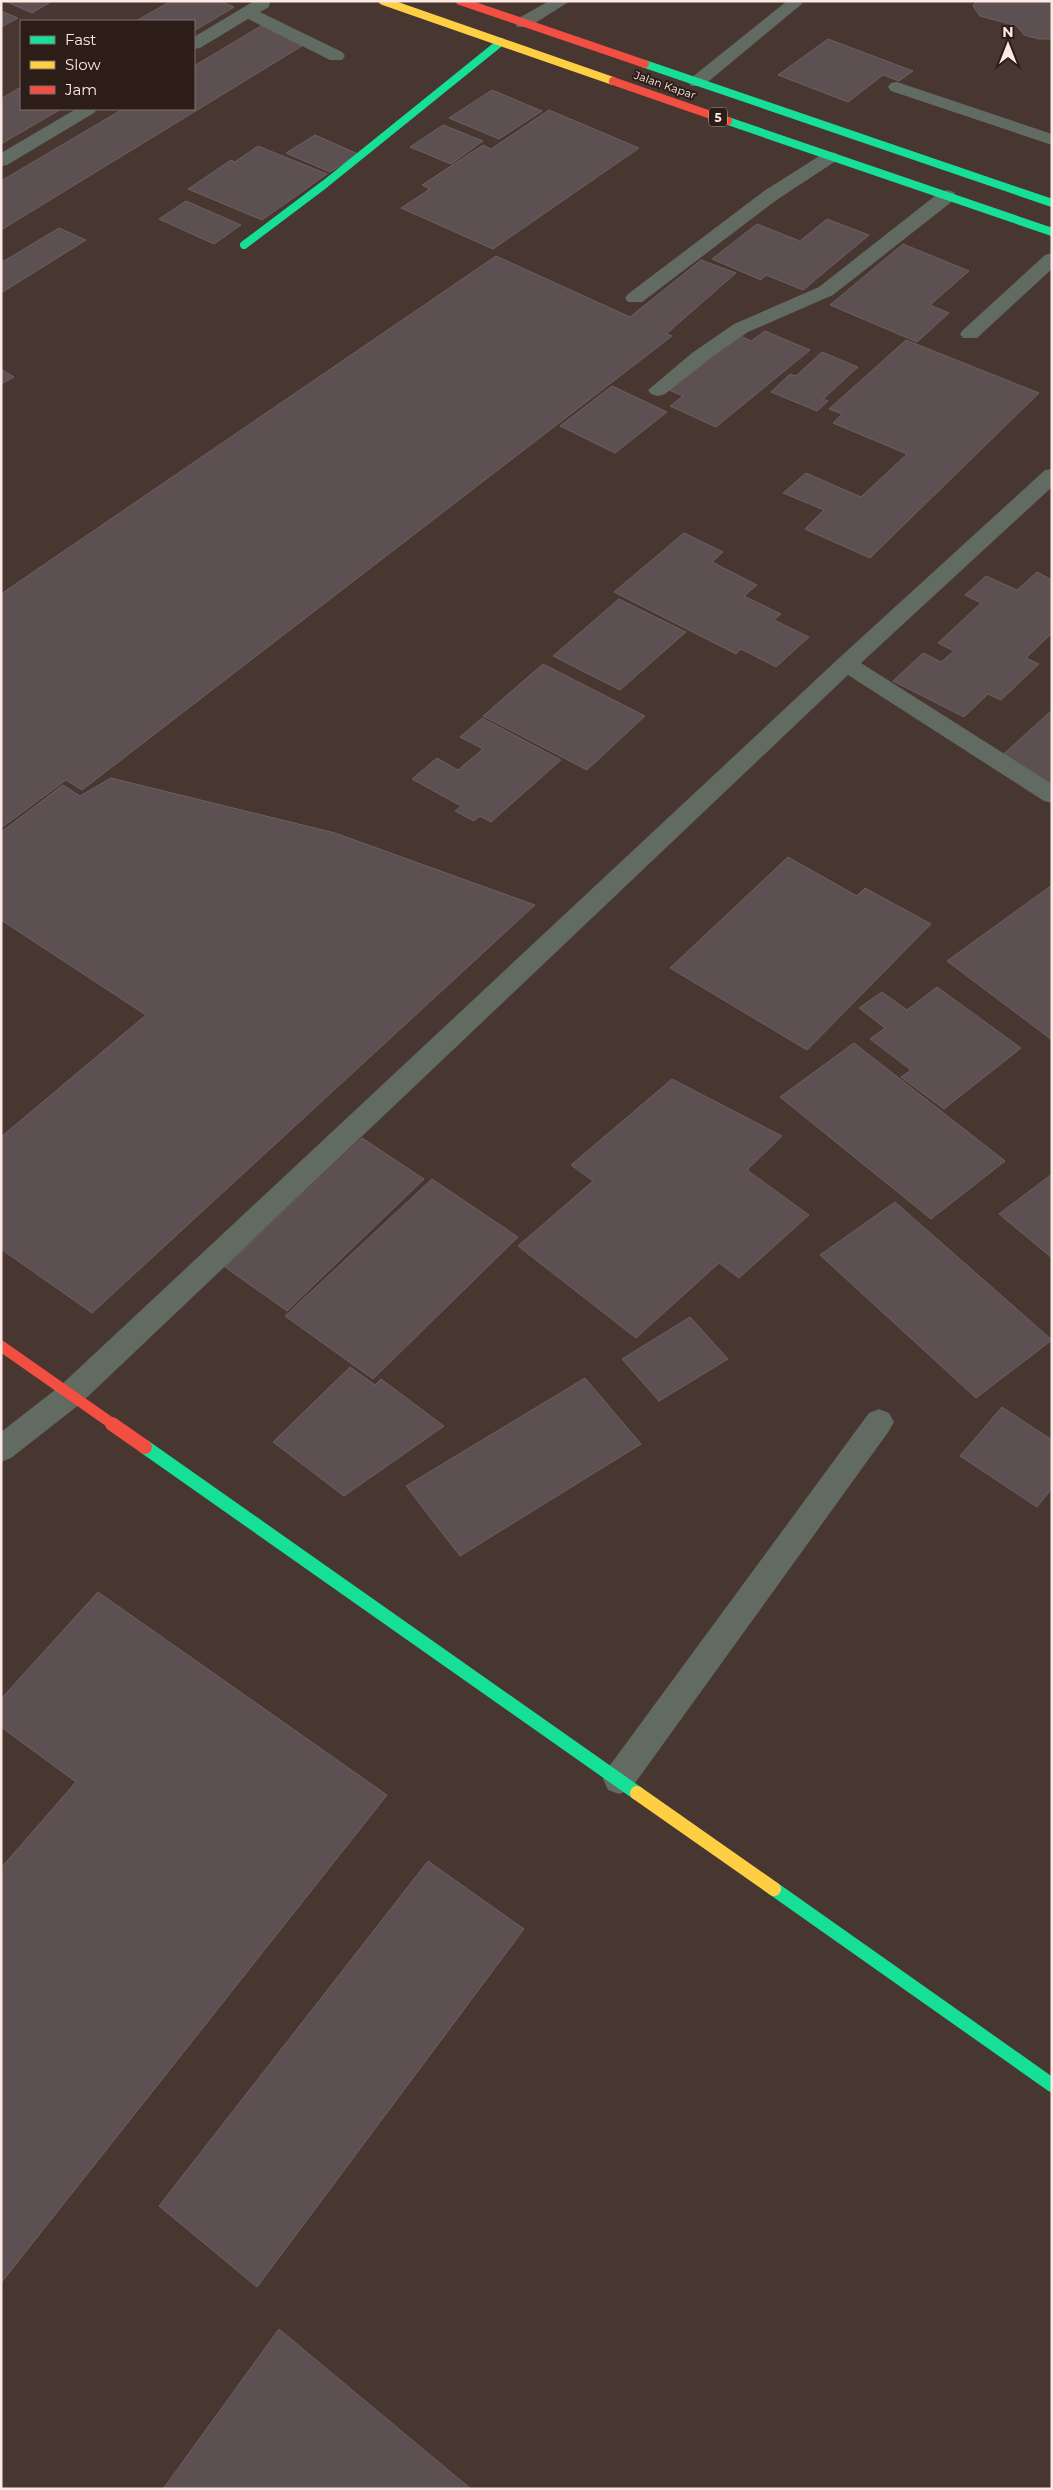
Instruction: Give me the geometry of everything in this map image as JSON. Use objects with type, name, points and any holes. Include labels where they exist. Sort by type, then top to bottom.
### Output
[{"type":"main road","name":"Jalan Kapar","points":[[383,1],[830,157],[1052,232]]},
{"type":"main road","name":"Jalan Kapar","points":[[460,1],[1052,202]]},
{"type":"main road","points":[[244,245],[341,171],[500,42]]},
{"type":"main road","points":[[1,1346],[1052,2084]]},
{"type":"lane","points":[[195,43],[266,1]]},
{"type":"lane","points":[[524,23],[562,1]]},
{"type":"lane","points":[[697,82],[795,3]]},
{"type":"lane","points":[[247,12],[336,56]]},
{"type":"lane","points":[[897,87],[1052,140]]},
{"type":"lane","points":[[1,161],[86,110]]},
{"type":"lane","points":[[635,298],[771,195],[830,157]]},
{"type":"lane","points":[[658,390],[740,328],[780,307],[804,301],[826,291],[947,196]]},
{"type":"lane","points":[[970,334],[1021,285],[1052,259]]},
{"type":"lane","points":[[1,1449],[70,1395],[846,664],[1052,475]]},
{"type":"lane","points":[[846,664],[1052,795]]},
{"type":"lane","points":[[619,1779],[879,1422]]},
{"type":"building","points":[[5,1],[52,1],[32,13]]},
{"type":"building","points":[[171,1],[220,1],[234,7],[195,30],[195,20],[138,20]]},
{"type":"building","points":[[976,1],[1052,1],[1052,39],[1039,39],[1024,35],[1017,26],[980,16],[973,6]]},
{"type":"building","points":[[1,11],[18,18],[1,27]]},
{"type":"building","points":[[266,23],[310,41],[1,230],[1,181],[121,110],[195,110],[195,65]]},
{"type":"building","points":[[828,39],[913,71],[899,81],[883,75],[848,102],[778,75]]},
{"type":"building","points":[[20,88],[20,110],[59,110],[1,144],[1,99]]},
{"type":"building","points":[[492,90],[542,111],[499,139],[449,118]]},
{"type":"building","points":[[549,110],[639,148],[493,249],[401,208],[430,189],[422,185],[483,145],[491,149]]},
{"type":"building","points":[[443,125],[483,141],[451,164],[410,147]]},
{"type":"building","points":[[315,135],[358,154],[330,172],[286,153]]},
{"type":"building","points":[[258,146],[327,174],[262,220],[188,189],[231,160],[235,162]]},
{"type":"building","points":[[186,201],[241,225],[214,244],[159,219]]},
{"type":"building","points":[[827,219],[869,235],[803,290],[766,275],[761,280],[712,259],[757,224],[800,241]]},
{"type":"building","points":[[59,228],[86,240],[1,293],[1,260],[4,261]]},
{"type":"building","points":[[903,244],[969,271],[930,305],[949,313],[917,342],[830,305]]},
{"type":"building","points":[[496,256],[630,317],[701,260],[736,273],[666,334],[672,336],[82,790],[66,780],[1,828],[1,594]]},
{"type":"building","points":[[765,331],[810,350],[716,427],[670,406],[683,396],[669,390],[738,335],[751,341]]},
{"type":"building","points":[[906,340],[1039,393],[870,558],[805,529],[824,510],[783,493],[806,473],[861,497],[907,454],[833,423],[842,414],[829,409]]},
{"type":"building","points":[[822,352],[858,367],[823,399],[828,401],[817,411],[771,392],[790,374],[796,376]]},
{"type":"building","points":[[1,369],[14,377],[1,384]]},
{"type":"building","points":[[612,386],[667,412],[615,453],[560,426]]},
{"type":"building","points":[[684,533],[723,552],[712,562],[757,585],[744,596],[781,614],[774,620],[809,637],[776,667],[741,649],[736,654],[614,592]]},
{"type":"building","points":[[1037,572],[1052,580],[1052,633],[1026,658],[1039,664],[1001,700],[988,694],[964,717],[893,681],[923,653],[941,662],[954,651],[938,643],[981,603],[965,595],[986,576],[1017,590]]},
{"type":"building","points":[[619,599],[686,632],[620,690],[553,656]]},
{"type":"building","points":[[543,664],[645,716],[587,770],[483,716]]},
{"type":"building","points":[[1052,710],[1052,797],[997,760]]},
{"type":"building","points":[[482,718],[561,760],[491,822],[480,816],[474,821],[455,811],[461,806],[412,779],[437,758],[458,770],[483,749],[460,737]]},
{"type":"building","points":[[111,778],[335,833],[535,905],[92,1313],[1,1249],[1,1137],[146,1015],[1,920],[1,832],[63,785],[80,796]]},
{"type":"building","points":[[788,857],[857,896],[865,888],[931,924],[807,1050],[670,968]]},
{"type":"building","points":[[1052,885],[1052,1040],[947,961]]},
{"type":"building","points":[[937,987],[1021,1048],[944,1109],[901,1077],[911,1070],[870,1039],[885,1028],[859,1008],[882,992],[907,1010]]},
{"type":"building","points":[[854,1043],[1005,1161],[931,1219],[780,1097]]},
{"type":"building","points":[[672,1079],[782,1136],[747,1170],[809,1215],[739,1278],[719,1263],[636,1338],[518,1246],[593,1181],[571,1165]]},
{"type":"building","points":[[362,1138],[424,1179],[287,1311],[225,1267]]},
{"type":"building","points":[[1052,1174],[1052,1258],[999,1214]]},
{"type":"building","points":[[432,1179],[518,1237],[373,1379],[285,1316]]},
{"type":"building","points":[[895,1202],[1052,1340],[976,1398],[820,1255]]},
{"type":"building","points":[[690,1317],[728,1359],[659,1401],[622,1359]]},
{"type":"building","points":[[350,1367],[375,1385],[381,1379],[444,1426],[344,1496],[273,1442]]},
{"type":"building","points":[[585,1378],[641,1444],[460,1556],[406,1486]]},
{"type":"building","points":[[1002,1407],[1052,1440],[1052,1488],[1037,1507],[960,1456]]},
{"type":"building","points":[[98,1592],[387,1795],[1,2283],[1,1868],[76,1782],[1,1727],[1,1699]]},
{"type":"building","points":[[428,1861],[524,1929],[257,2287],[159,2206]]},
{"type":"building","points":[[279,2329],[471,2489],[163,2489]]},
{"type":"traffic: fast","points":[[244,245],[325,184],[501,42]]},
{"type":"traffic: fast","points":[[645,64],[1052,203]]},
{"type":"traffic: fast","points":[[728,121],[1052,232]]},
{"type":"traffic: fast","points":[[145,1447],[637,1793]]},
{"type":"traffic: fast","points":[[774,1889],[1052,2085]]},
{"type":"traffic: slow","points":[[383,1],[613,81]]},
{"type":"traffic: slow","points":[[637,1793],[774,1889]]},
{"type":"traffic: jam","points":[[460,1],[645,64]]},
{"type":"traffic: jam","points":[[613,81],[728,121]]},
{"type":"traffic: jam","points":[[1,1346],[145,1447]]}]
